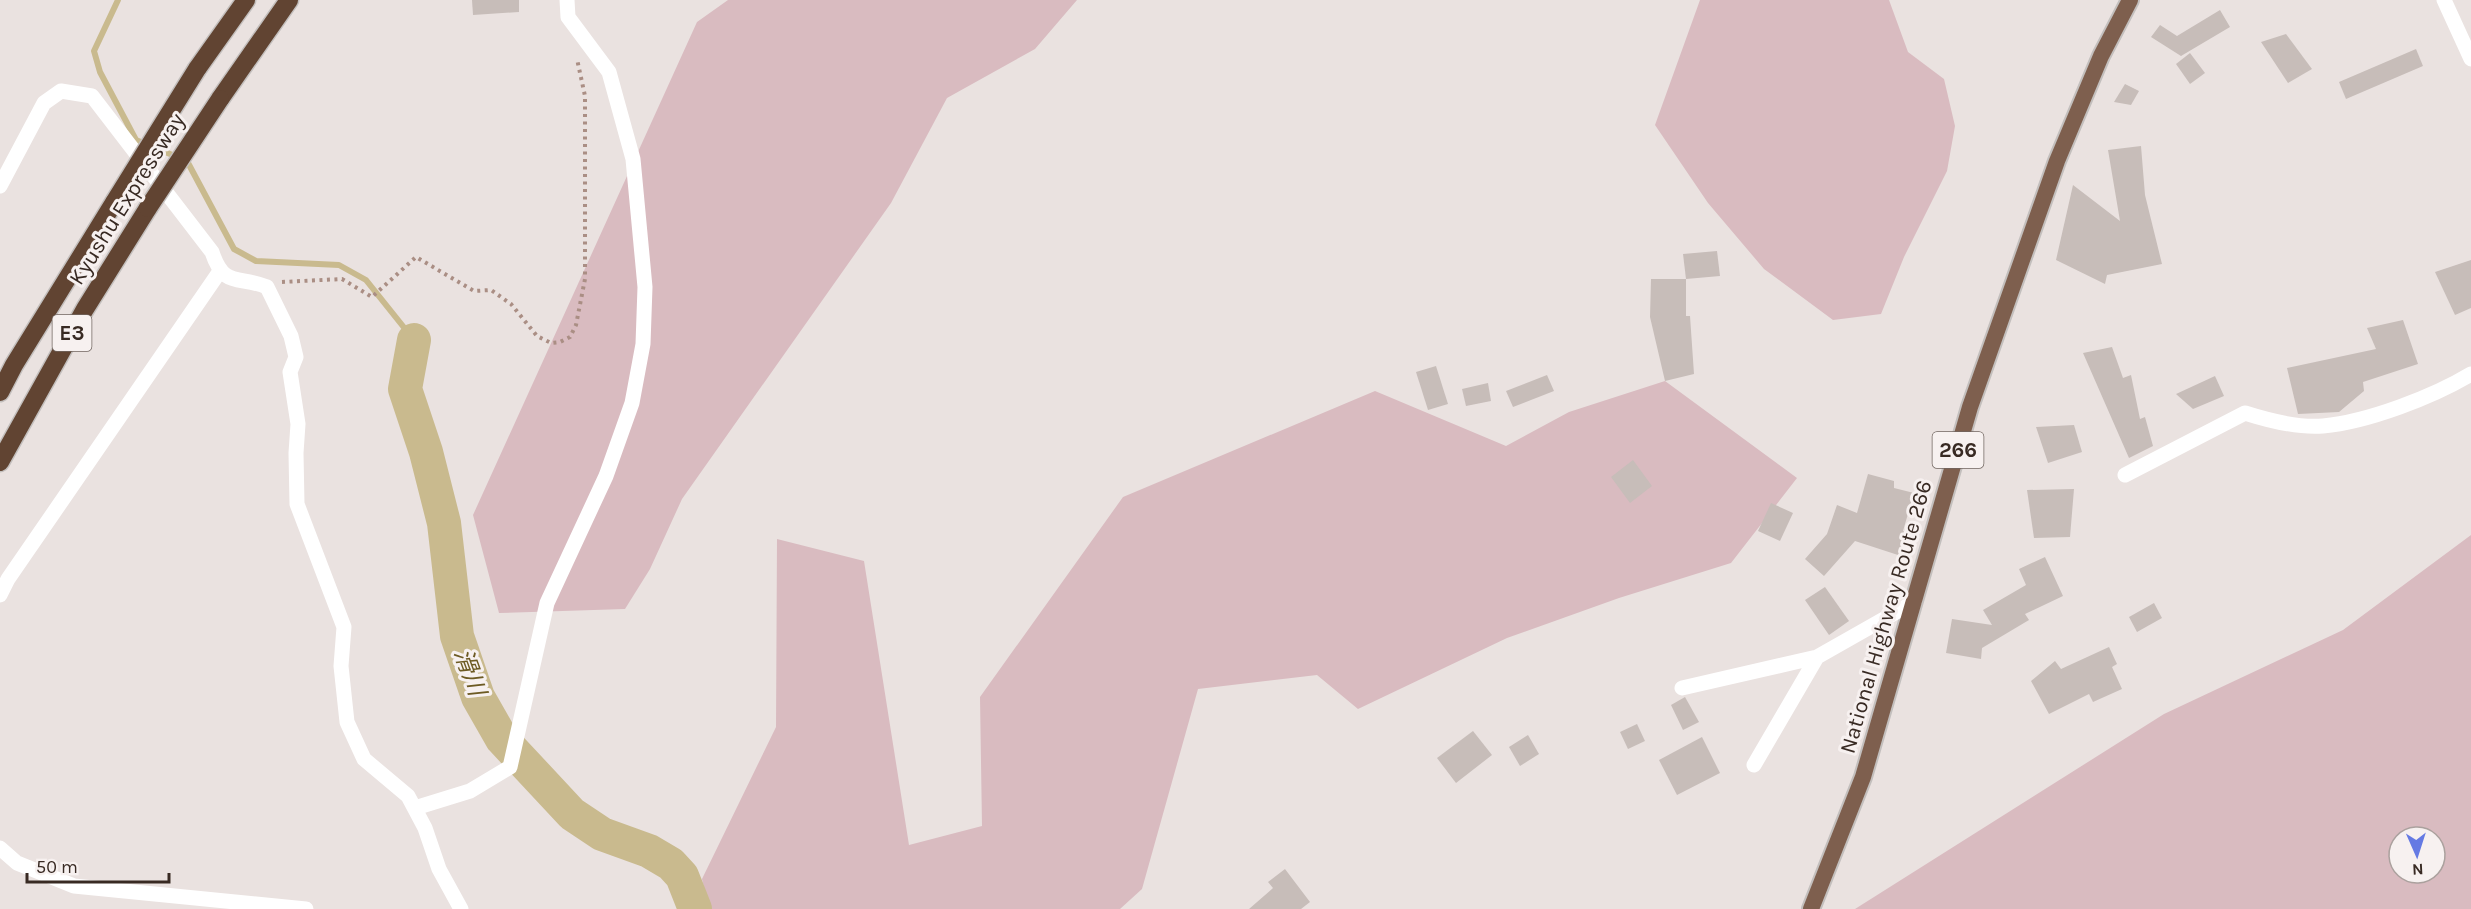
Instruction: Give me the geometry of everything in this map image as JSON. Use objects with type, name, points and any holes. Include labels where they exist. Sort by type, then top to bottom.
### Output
[{"type":"highway","name":"Kyushu Expressway","points":[[0,392],[14,365],[197,69],[246,0]]},
{"type":"highway","name":"Kyushu Expressway","points":[[0,462],[85,309],[148,208],[289,0]]},
{"type":"highway","name":"National Highway Route 266","points":[[1812,909],[1863,777],[1970,407],[2057,161],[2101,56],[2130,0]]},
{"type":"street","points":[[415,808],[470,791],[510,767],[547,603],[606,476],[634,392],[643,345],[645,287],[633,159],[609,72],[568,17],[567,0]]},
{"type":"street","points":[[2444,0],[2471,59]]},
{"type":"street","points":[[0,186],[44,103],[61,91],[92,96],[212,252],[219,271],[233,279],[267,287],[291,336],[296,357],[290,372],[298,424],[297,504],[344,627],[341,666],[347,722],[364,759],[408,796],[425,828],[439,869],[461,909]]},
{"type":"street","points":[[0,595],[8,579],[219,271]]},
{"type":"street","points":[[2125,475],[2245,413],[2270,421],[2322,426],[2383,412],[2430,395],[2471,374]]},
{"type":"street","points":[[1682,688],[1817,657],[1914,602]]},
{"type":"street","points":[[1817,657],[1785,716],[1754,765],[1811,667],[1817,657]]},
{"type":"street","points":[[0,848],[17,863],[74,886],[306,909]]},
{"type":"path","points":[[267,287],[277,282],[333,278],[342,279],[372,297],[416,257],[474,291],[491,290],[511,304],[537,336],[551,343],[570,337],[576,325],[585,279],[585,96],[575,51]]},
{"type":"shaded area","points":[[728,0],[1077,0],[1035,49],[947,98],[891,203],[682,499],[650,569],[625,609],[499,613],[473,515],[697,22]]},
{"type":"shaded area","points":[[1700,0],[1889,0],[1908,52],[1944,79],[1955,126],[1947,171],[1904,257],[1881,314],[1833,320],[1764,269],[1708,203],[1655,125]]},
{"type":"shaded area","points":[[1665,381],[1797,478],[1731,563],[1619,598],[1507,638],[1358,709],[1317,675],[1198,689],[1142,889],[1120,909],[709,909],[702,879],[776,727],[777,539],[864,561],[909,845],[982,826],[980,697],[1123,497],[1375,391],[1506,446],[1569,412]]},
{"type":"shaded area","points":[[2471,535],[2471,909],[1855,909],[2164,714],[2343,630]]},
{"type":"building","points":[[472,0],[519,0],[519,12],[473,15]]},
{"type":"building","points":[[2220,10],[2230,27],[2181,56],[2151,37],[2160,25],[2177,36]]},
{"type":"building","points":[[2286,34],[2312,69],[2288,83],[2261,42]]},
{"type":"building","points":[[2416,49],[2423,66],[2346,99],[2339,82]]},
{"type":"building","points":[[2190,53],[2205,73],[2190,84],[2176,64]]},
{"type":"building","points":[[2125,84],[2139,91],[2131,105],[2114,102]]},
{"type":"building","points":[[2141,146],[2145,195],[2162,264],[2107,275],[2105,284],[2056,260],[2073,185],[2120,221],[2108,150]]},
{"type":"building","points":[[1717,251],[1720,276],[1686,279],[1683,254]]},
{"type":"building","points":[[2471,260],[2471,308],[2455,315],[2435,272]]},
{"type":"building","points":[[1651,279],[1686,279],[1686,316],[1690,316],[1694,374],[1665,381],[1650,317]]},
{"type":"building","points":[[2403,320],[2418,364],[2363,382],[2364,391],[2339,412],[2298,414],[2287,368],[2376,349],[2367,328]]},
{"type":"building","points":[[2112,347],[2123,378],[2131,375],[2140,419],[2145,417],[2153,446],[2129,458],[2083,353]]},
{"type":"building","points":[[1436,366],[1448,404],[1428,410],[1416,372]]},
{"type":"building","points":[[1547,375],[1554,391],[1513,407],[1506,391]]},
{"type":"building","points":[[2215,376],[2224,396],[2193,409],[2176,394]]},
{"type":"building","points":[[1488,383],[1491,401],[1466,406],[1462,389]]},
{"type":"building","points":[[2074,425],[2082,452],[2048,463],[2036,427]]},
{"type":"building","points":[[1633,460],[1652,486],[1630,503],[1611,477]]},
{"type":"building","points":[[1868,474],[1894,481],[1894,488],[1914,493],[1903,531],[1907,532],[1898,555],[1855,541],[1824,576],[1805,559],[1827,534],[1837,505],[1857,513]]},
{"type":"building","points":[[2074,489],[2070,537],[2034,538],[2027,490]]},
{"type":"building","points":[[1771,503],[1793,513],[1780,541],[1758,531]]},
{"type":"building","points":[[2045,557],[2063,596],[2025,614],[2029,620],[1982,648],[1981,659],[1946,653],[1952,619],[1992,625],[1983,610],[2026,585],[2019,569]]},
{"type":"building","points":[[1825,587],[1849,621],[1829,635],[1805,600]]},
{"type":"building","points":[[2154,603],[2162,618],[2137,632],[2129,617]]},
{"type":"building","points":[[2109,647],[2117,664],[2112,667],[2122,689],[2093,702],[2089,694],[2049,714],[2031,681],[2055,661],[2061,669]]},
{"type":"building","points":[[1685,697],[1699,722],[1683,730],[1671,705]]},
{"type":"building","points":[[1637,724],[1645,741],[1628,749],[1620,732]]},
{"type":"building","points":[[1473,731],[1492,755],[1456,783],[1437,758]]},
{"type":"building","points":[[1528,735],[1539,754],[1520,766],[1509,747]]},
{"type":"building","points":[[1702,737],[1720,773],[1677,795],[1659,760]]},
{"type":"building","points":[[1285,869],[1310,902],[1301,909],[1249,909],[1273,888],[1268,882]]},
{"type":"waterway","points":[[118,0],[94,51],[100,72],[136,140],[187,161],[234,249],[256,261],[339,265],[366,280],[414,340]]},
{"type":"waterway","name":"滑川","points":[[414,340],[405,389],[426,452],[444,523],[457,636],[478,697],[502,739],[572,814],[602,834],[649,851],[671,864],[682,876],[695,909]]}]
